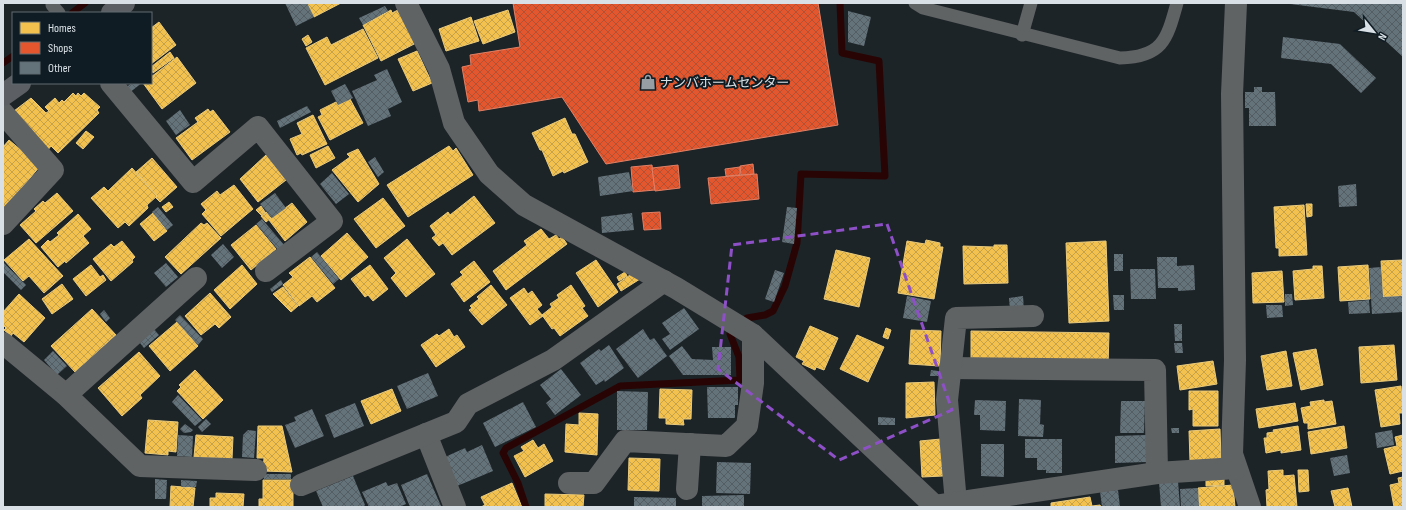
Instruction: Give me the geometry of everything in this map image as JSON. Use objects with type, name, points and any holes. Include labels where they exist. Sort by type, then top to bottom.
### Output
[{"type":"highway","points":[[113,12],[124,3]]},
{"type":"highway","points":[[3,95],[19,84]]},
{"type":"street","points":[[406,3],[439,69],[454,123],[489,174],[524,206],[664,281],[753,335],[943,505]]},
{"type":"street","points":[[1236,3],[1232,94],[1235,360],[1232,468],[1248,497],[1250,507]]},
{"type":"street","points":[[112,84],[193,182],[258,127],[332,221],[266,271]]},
{"type":"street","points":[[3,114],[53,170],[3,224]]},
{"type":"street","points":[[66,396],[196,278]]},
{"type":"street","points":[[301,485],[456,422],[468,404],[553,360],[664,281]]},
{"type":"street","points":[[943,505],[946,400],[956,318],[1033,316]]},
{"type":"street","points":[[569,483],[594,483],[625,441],[726,446],[746,426],[753,383],[753,335]]},
{"type":"street","points":[[3,343],[66,396],[140,466],[256,470]]},
{"type":"street","points":[[950,368],[1155,370],[1158,474]]},
{"type":"street","points":[[426,434],[455,507]]},
{"type":"street","points":[[687,489],[690,444]]},
{"type":"street","points":[[943,505],[1158,474],[1232,468]]},
{"type":"lane","points":[[54,3],[52,5],[58,12]]},
{"type":"lane","points":[[915,3],[923,8],[1022,35],[1120,58],[1134,58],[1147,54],[1159,46],[1168,36],[1177,3]]},
{"type":"lane","points":[[1022,35],[1031,3]]},
{"type":"highlighted area","points":[[887,224],[952,410],[839,460],[718,369],[732,245]]},
{"type":"building: Homes","points":[[307,3],[341,3],[314,17]]},
{"type":"building: Homes","points":[[391,10],[392,13],[398,10],[418,42],[381,61],[363,25]]},
{"type":"building: Homes","points":[[508,10],[515,32],[483,44],[474,21]]},
{"type":"building: Homes","points":[[471,17],[479,41],[446,51],[439,29]]},
{"type":"building: Homes","points":[[159,22],[176,45],[152,63],[152,27]]},
{"type":"building: Homes","points":[[363,29],[378,58],[325,85],[306,48],[327,37],[331,45]]},
{"type":"building: Homes","points":[[308,35],[312,42],[306,46],[302,39]]},
{"type":"building: Homes","points":[[417,51],[432,83],[413,91],[398,59]]},
{"type":"building: Homes","points":[[170,52],[174,58],[153,73],[152,66]]},
{"type":"building: Homes","points":[[177,57],[196,83],[162,109],[144,84],[152,84],[152,76]]},
{"type":"building: Homes","points":[[73,93],[76,96],[78,93],[81,96],[84,93],[100,107],[97,110],[99,113],[58,153],[51,146],[47,151],[14,111],[31,98],[46,113],[49,111],[45,107],[55,98],[59,103],[62,100],[64,102]]},
{"type":"building: Homes","points":[[350,99],[363,123],[330,140],[318,117],[322,115],[320,110],[336,102],[338,105]]},
{"type":"building: Homes","points":[[208,109],[210,112],[213,110],[230,132],[192,160],[176,138],[198,122],[195,118]]},
{"type":"building: Homes","points":[[313,115],[327,144],[302,155],[301,153],[297,155],[290,139],[302,134],[297,123]]},
{"type":"building: Homes","points":[[565,118],[572,134],[575,134],[588,162],[564,173],[563,171],[553,176],[542,150],[540,150],[532,133]]},
{"type":"building: Homes","points":[[86,131],[94,137],[83,149],[76,143]]},
{"type":"building: Homes","points":[[9,140],[40,166],[3,211],[3,147]]},
{"type":"building: Homes","points":[[328,146],[335,158],[316,168],[310,155]]},
{"type":"building: Homes","points":[[449,146],[453,151],[456,148],[473,175],[408,217],[387,185]]},
{"type":"building: Homes","points":[[358,149],[379,184],[358,202],[332,170],[350,157],[347,154]]},
{"type":"building: Homes","points":[[266,155],[286,180],[258,202],[240,179]]},
{"type":"building: Homes","points":[[152,158],[177,187],[160,202],[155,197],[157,196],[136,172]]},
{"type":"building: Homes","points":[[132,168],[157,196],[147,205],[148,208],[129,226],[125,222],[118,228],[91,198],[104,187],[108,191]]},
{"type":"building: Homes","points":[[234,185],[253,209],[221,236],[202,214],[206,210],[201,204],[217,191],[220,195]]},
{"type":"building: Homes","points":[[57,193],[73,211],[36,243],[20,225],[36,211],[34,209],[43,201],[45,203]]},
{"type":"building: Homes","points":[[474,196],[495,223],[452,255],[443,243],[439,246],[432,238],[436,235],[430,226],[448,212],[450,215]]},
{"type":"building: Homes","points":[[383,198],[405,226],[376,248],[354,219]]},
{"type":"building: Homes","points":[[169,202],[173,207],[166,212],[162,207]]},
{"type":"building: Homes","points":[[292,203],[307,222],[285,241],[269,220]]},
{"type":"building: Homes","points":[[1306,204],[1312,204],[1312,216],[1307,217]]},
{"type":"building: Homes","points":[[1304,205],[1307,255],[1279,256],[1279,248],[1276,248],[1274,207]]},
{"type":"building: Homes","points":[[261,206],[265,212],[261,215],[256,210]]},
{"type":"building: Homes","points":[[266,212],[271,218],[266,222],[261,216]]},
{"type":"building: Homes","points":[[153,213],[167,231],[154,241],[140,224]]},
{"type":"building: Homes","points":[[78,214],[91,229],[83,236],[89,243],[66,263],[65,261],[58,267],[41,247],[48,240],[50,242],[59,235],[57,233]]},
{"type":"building: Homes","points":[[201,223],[204,225],[207,223],[221,238],[181,274],[165,257]]},
{"type":"building: Homes","points":[[256,225],[276,249],[251,270],[231,245]]},
{"type":"building: Homes","points":[[541,229],[549,239],[556,235],[559,239],[562,237],[567,244],[506,290],[493,271],[527,245],[524,241]]},
{"type":"building: Homes","points":[[347,233],[368,257],[341,280],[321,256]]},
{"type":"building: Homes","points":[[29,239],[63,276],[44,293],[29,276],[23,281],[4,260]]},
{"type":"building: Homes","points":[[407,239],[435,274],[406,297],[391,278],[396,273],[384,258]]},
{"type":"building: Homes","points":[[926,240],[940,243],[940,247],[943,247],[934,299],[898,293],[907,241],[925,244]]},
{"type":"building: Homes","points":[[122,241],[135,257],[132,260],[133,262],[111,281],[93,259],[111,244],[114,247]]},
{"type":"building: Homes","points":[[1106,241],[1109,321],[1069,323],[1066,243]]},
{"type":"building: Homes","points":[[994,245],[1007,245],[1008,283],[964,284],[963,246],[994,247]]},
{"type":"building: Homes","points":[[836,250],[870,258],[859,307],[824,299]]},
{"type":"building: Homes","points":[[310,257],[335,288],[317,302],[312,296],[299,306],[283,285],[293,277],[289,273]]},
{"type":"building: Homes","points":[[596,260],[618,292],[598,307],[576,273]]},
{"type":"building: Homes","points":[[1403,260],[1403,296],[1383,297],[1381,261]]},
{"type":"building: Homes","points":[[474,261],[490,282],[464,302],[451,284],[463,275],[460,272]]},
{"type":"building: Homes","points":[[91,265],[100,277],[103,275],[106,280],[86,296],[73,279]]},
{"type":"building: Homes","points":[[242,265],[257,284],[230,309],[214,290]]},
{"type":"building: Homes","points":[[370,265],[388,289],[373,301],[368,295],[365,297],[351,279]]},
{"type":"building: Homes","points":[[1368,265],[1370,299],[1340,301],[1338,267]]},
{"type":"building: Homes","points":[[1313,266],[1322,266],[1324,298],[1295,300],[1293,271],[1313,269]]},
{"type":"building: Homes","points":[[1282,271],[1284,302],[1253,303],[1252,273]]},
{"type":"building: Homes","points":[[625,272],[627,276],[619,281],[617,277]]},
{"type":"building: Homes","points":[[630,275],[640,279],[621,291],[617,284]]},
{"type":"building: Homes","points":[[62,284],[73,299],[52,314],[42,299]]},
{"type":"building: Homes","points":[[491,285],[507,305],[482,325],[469,310],[472,308],[470,306],[479,299],[477,297]]},
{"type":"building: Homes","points":[[571,285],[585,306],[582,308],[588,316],[560,336],[554,328],[552,329],[542,315],[552,307],[550,304],[559,298],[557,295]]},
{"type":"building: Homes","points":[[283,287],[298,306],[291,312],[273,294]]},
{"type":"building: Homes","points":[[524,288],[528,294],[532,291],[542,305],[537,309],[543,316],[530,325],[510,298]]},
{"type":"building: Homes","points":[[210,293],[231,317],[219,328],[215,324],[201,335],[185,316]]},
{"type":"building: Homes","points":[[19,294],[45,318],[24,342],[13,333],[11,336],[4,330],[6,328],[3,325],[3,312]]},
{"type":"building: Homes","points":[[92,309],[116,335],[75,372],[51,346]]},
{"type":"building: Homes","points":[[177,322],[198,346],[170,371],[149,346]]},
{"type":"building: Homes","points":[[810,326],[838,338],[824,370],[816,367],[815,370],[802,364],[804,361],[796,357]]},
{"type":"building: Homes","points":[[886,328],[891,330],[888,339],[883,337]]},
{"type":"building: Homes","points":[[449,329],[454,337],[457,335],[465,347],[436,367],[421,345],[437,334],[439,336]]},
{"type":"building: Homes","points":[[911,330],[941,331],[940,366],[909,364]]},
{"type":"building: Homes","points":[[971,331],[1109,333],[1108,366],[971,364]]},
{"type":"building: Homes","points":[[857,335],[884,347],[868,382],[840,369]]},
{"type":"building: Homes","points":[[1394,345],[1397,380],[1361,383],[1359,347]]},
{"type":"building: Homes","points":[[1316,349],[1323,385],[1301,390],[1293,353]]},
{"type":"building: Homes","points":[[1286,351],[1292,386],[1267,390],[1261,356]]},
{"type":"building: Homes","points":[[139,352],[160,376],[140,395],[142,398],[122,416],[98,388]]},
{"type":"building: Homes","points":[[1213,361],[1217,384],[1180,390],[1177,366]]},
{"type":"building: Homes","points":[[195,370],[223,400],[203,419],[177,391],[181,387],[179,385]]},
{"type":"building: Homes","points":[[934,382],[935,415],[906,418],[906,383]]},
{"type":"building: Homes","points":[[1401,386],[1403,413],[1399,413],[1400,424],[1381,427],[1375,390]]},
{"type":"building: Homes","points":[[392,389],[401,411],[371,424],[361,401]]},
{"type":"building: Homes","points":[[660,389],[692,390],[691,419],[683,419],[684,425],[666,424],[666,418],[659,418]]},
{"type":"building: Homes","points":[[1189,391],[1218,391],[1218,426],[1193,426],[1193,409],[1189,410]]},
{"type":"building: Homes","points":[[1324,400],[1324,402],[1332,401],[1336,424],[1308,429],[1308,423],[1304,423],[1301,408],[1311,406],[1310,402]]},
{"type":"building: Homes","points":[[1295,403],[1298,421],[1259,428],[1256,409]]},
{"type":"building: Homes","points":[[579,413],[598,414],[597,455],[565,452],[566,424],[579,425]]},
{"type":"building: Homes","points":[[148,420],[178,422],[176,452],[168,451],[168,455],[145,453]]},
{"type":"building: Homes","points":[[258,426],[282,426],[292,472],[263,471],[264,458],[257,458]]},
{"type":"building: Homes","points":[[1298,426],[1301,450],[1281,453],[1281,450],[1266,453],[1264,438],[1267,438],[1267,433],[1274,432],[1273,430]]},
{"type":"building: Homes","points":[[1344,426],[1347,448],[1311,454],[1308,432]]},
{"type":"building: Homes","points":[[1220,429],[1221,459],[1190,461],[1189,431]]},
{"type":"building: Homes","points":[[196,435],[233,437],[232,459],[194,457]]},
{"type":"building: Homes","points":[[1403,435],[1403,471],[1390,474],[1384,449],[1397,446],[1395,437]]},
{"type":"building: Homes","points":[[941,439],[943,476],[922,477],[920,441]]},
{"type":"building: Homes","points":[[533,440],[538,448],[544,444],[553,461],[525,477],[514,456],[524,451],[521,447]]},
{"type":"building: Homes","points":[[629,458],[660,459],[659,491],[628,490]]},
{"type":"building: Homes","points":[[1283,470],[1283,476],[1294,475],[1297,507],[1267,507],[1266,490],[1269,489],[1268,471]]},
{"type":"building: Homes","points":[[1298,470],[1308,470],[1309,491],[1299,492]]},
{"type":"building: Homes","points":[[1224,477],[1224,485],[1206,486],[1206,478]]},
{"type":"building: Homes","points":[[1403,477],[1403,507],[1394,507],[1390,485],[1399,483],[1398,478]]},
{"type":"building: Homes","points":[[263,480],[293,480],[293,507],[259,507],[259,499],[263,499]]},
{"type":"building: Homes","points":[[512,483],[522,507],[481,507],[485,505],[481,497]]},
{"type":"building: Homes","points":[[1233,485],[1235,507],[1199,507],[1198,488]]},
{"type":"building: Homes","points":[[171,486],[195,488],[193,507],[170,507]]},
{"type":"building: Homes","points":[[1348,488],[1352,507],[1335,507],[1331,491]]},
{"type":"building: Homes","points":[[216,493],[244,494],[243,507],[210,507],[210,498],[216,498]]},
{"type":"building: Homes","points":[[545,494],[584,495],[583,507],[545,507]]},
{"type":"building: Homes","points":[[1090,497],[1092,506],[1100,505],[1101,507],[1051,507],[1051,503]]},
{"type":"building: Shops","name":"ナンバホームセンター","points":[[513,3],[818,3],[838,125],[606,164],[562,97],[479,111],[478,100],[468,102],[462,67],[471,65],[470,55],[520,47]]},
{"type":"building: Shops","points":[[753,164],[754,174],[741,175],[740,166]]},
{"type":"building: Shops","points":[[652,165],[655,190],[633,192],[631,167]]},
{"type":"building: Shops","points":[[678,165],[680,188],[655,191],[652,168]]},
{"type":"building: Shops","points":[[740,167],[740,175],[726,176],[725,169]]},
{"type":"building: Shops","points":[[757,174],[759,199],[711,204],[708,178]]},
{"type":"building: Shops","points":[[660,212],[661,229],[644,230],[642,213]]},
{"type":"building: Other","points":[[285,3],[307,3],[314,17],[296,26]]},
{"type":"building: Other","points":[[1282,3],[1401,3],[1403,4],[1403,57],[1354,12]]},
{"type":"building: Other","points":[[385,6],[388,11],[363,25],[359,18]]},
{"type":"building: Other","points":[[848,11],[871,17],[864,46],[848,42]]},
{"type":"building: Other","points":[[1283,37],[1340,44],[1376,78],[1361,93],[1331,64],[1281,58]]},
{"type":"building: Other","points":[[387,69],[402,102],[388,109],[391,116],[368,126],[352,91],[377,80],[374,75]]},
{"type":"building: Other","points":[[131,84],[141,84],[129,93],[125,88]]},
{"type":"building: Other","points":[[345,84],[353,98],[338,105],[331,91]]},
{"type":"building: Other","points":[[1254,87],[1262,87],[1262,92],[1275,92],[1276,126],[1249,126],[1249,108],[1245,108],[1245,92],[1254,92]]},
{"type":"building: Other","points":[[307,106],[311,112],[280,128],[277,121]]},
{"type":"building: Other","points":[[180,110],[190,125],[176,135],[166,121]]},
{"type":"building: Other","points":[[375,157],[384,172],[378,177],[368,162]]},
{"type":"building: Other","points":[[629,172],[633,191],[600,196],[598,177]]},
{"type":"building: Other","points":[[332,173],[349,194],[336,204],[320,184]]},
{"type":"building: Other","points":[[1356,184],[1357,206],[1339,207],[1338,186]]},
{"type":"building: Other","points":[[275,193],[286,208],[272,218],[260,204]]},
{"type":"building: Other","points":[[158,207],[173,225],[167,230],[152,212]]},
{"type":"building: Other","points":[[787,207],[797,208],[794,244],[782,242]]},
{"type":"building: Other","points":[[632,213],[634,230],[602,233],[601,217]]},
{"type":"building: Other","points":[[262,219],[285,246],[279,251],[256,224]]},
{"type":"building: Other","points":[[223,244],[234,257],[222,268],[211,255]]},
{"type":"building: Other","points":[[317,252],[339,279],[333,284],[311,257]]},
{"type":"building: Other","points":[[1114,254],[1123,254],[1123,271],[1114,271]]},
{"type":"building: Other","points":[[1157,257],[1177,257],[1177,266],[1194,265],[1195,290],[1178,291],[1178,288],[1158,288]]},
{"type":"building: Other","points":[[4,263],[26,285],[21,290],[3,272]]},
{"type":"building: Other","points":[[166,263],[178,277],[166,287],[154,273]]},
{"type":"building: Other","points":[[1381,267],[1383,297],[1403,296],[1403,312],[1372,314],[1369,268]]},
{"type":"building: Other","points":[[1130,269],[1155,269],[1156,299],[1131,299]]},
{"type":"building: Other","points":[[775,270],[784,273],[774,302],[765,299]]},
{"type":"building: Other","points":[[281,280],[283,284],[272,292],[270,289]]},
{"type":"building: Other","points":[[1285,294],[1292,294],[1293,305],[1285,306]]},
{"type":"building: Other","points":[[1113,295],[1124,295],[1124,310],[1114,310]]},
{"type":"building: Other","points":[[907,296],[931,301],[927,322],[903,318]]},
{"type":"building: Other","points":[[1023,296],[1024,310],[1010,311],[1009,298]]},
{"type":"building: Other","points":[[1369,300],[1370,313],[1349,314],[1348,302]]},
{"type":"building: Other","points":[[1266,305],[1282,305],[1283,317],[1267,318]]},
{"type":"building: Other","points":[[684,308],[699,329],[670,350],[662,339],[670,334],[662,323]]},
{"type":"building: Other","points":[[104,310],[110,318],[106,322],[100,314]]},
{"type":"building: Other","points":[[180,315],[203,339],[198,345],[175,320]]},
{"type":"building: Other","points":[[1174,324],[1182,324],[1182,341],[1175,341]]},
{"type":"building: Other","points":[[154,329],[159,335],[144,348],[140,343]]},
{"type":"building: Other","points":[[643,329],[650,340],[654,338],[667,356],[638,378],[616,349]]},
{"type":"building: Other","points":[[1174,343],[1182,343],[1183,353],[1175,353]]},
{"type":"building: Other","points":[[609,345],[624,368],[605,382],[604,380],[596,385],[580,363],[599,349],[601,351]]},
{"type":"building: Other","points":[[682,346],[692,359],[713,360],[712,347],[731,347],[731,375],[683,375],[669,356]]},
{"type":"building: Other","points":[[53,351],[67,366],[57,375],[44,360]]},
{"type":"building: Other","points":[[561,369],[581,395],[555,415],[546,403],[551,399],[540,385]]},
{"type":"building: Other","points":[[931,370],[938,371],[938,376],[930,376]]},
{"type":"building: Other","points":[[428,373],[438,396],[407,409],[397,386]]},
{"type":"building: Other","points":[[707,387],[738,387],[738,405],[735,405],[735,418],[708,418]]},
{"type":"building: Other","points":[[617,391],[648,392],[647,430],[617,430]]},
{"type":"building: Other","points":[[178,395],[202,420],[195,426],[172,402]]},
{"type":"building: Other","points":[[1019,399],[1041,400],[1040,424],[1044,425],[1043,437],[1018,436]]},
{"type":"building: Other","points":[[975,400],[1006,401],[1005,431],[980,430],[980,415],[974,415]]},
{"type":"building: Other","points":[[1121,401],[1145,401],[1144,433],[1120,433]]},
{"type":"building: Other","points":[[523,402],[536,427],[495,447],[483,423]]},
{"type":"building: Other","points":[[355,403],[364,426],[334,438],[325,415]]},
{"type":"building: Other","points":[[312,409],[324,436],[295,448],[285,425],[296,421],[294,417]]},
{"type":"building: Other","points":[[878,417],[895,418],[895,425],[878,425]]},
{"type":"building: Other","points":[[206,419],[211,424],[202,432],[198,427]]},
{"type":"building: Other","points":[[185,424],[193,430],[191,432],[184,433],[180,429]]},
{"type":"building: Other","points":[[1171,428],[1179,428],[1179,433],[1172,433]]},
{"type":"building: Other","points":[[248,430],[256,431],[254,458],[242,457],[243,435]]},
{"type":"building: Other","points":[[1392,430],[1394,445],[1377,448],[1375,433]]},
{"type":"building: Other","points":[[178,435],[193,436],[192,457],[177,456]]},
{"type":"building: Other","points":[[1146,435],[1146,462],[1115,463],[1115,436]]},
{"type":"building: Other","points":[[1025,439],[1062,439],[1062,473],[1046,473],[1046,470],[1037,470],[1037,458],[1025,458]]},
{"type":"building: Other","points":[[981,444],[1004,444],[1004,477],[981,476]]},
{"type":"building: Other","points":[[482,445],[493,471],[457,486],[445,457],[465,448],[467,452]]},
{"type":"building: Other","points":[[1347,455],[1350,473],[1334,476],[1330,458]]},
{"type":"building: Other","points":[[717,462],[751,463],[750,494],[716,493]]},
{"type":"building: Other","points":[[264,474],[291,474],[291,479],[264,479]]},
{"type":"building: Other","points":[[427,474],[441,506],[410,507],[401,485]]},
{"type":"building: Other","points":[[353,476],[365,505],[363,507],[323,507],[316,491]]},
{"type":"building: Other","points":[[155,479],[167,480],[166,499],[155,499]]},
{"type":"building: Other","points":[[181,480],[197,481],[196,487],[181,487]]},
{"type":"building: Other","points":[[1178,481],[1180,507],[1161,507],[1159,482]]},
{"type":"building: Other","points":[[386,482],[388,486],[397,483],[406,504],[399,507],[369,507],[362,492]]},
{"type":"building: Other","points":[[1198,488],[1199,507],[1181,507],[1180,489]]},
{"type":"building: Other","points":[[1118,490],[1120,507],[1102,507],[1100,491]]},
{"type":"building: Other","points":[[744,495],[744,507],[702,507],[702,496]]},
{"type":"building: Other","points":[[634,497],[676,498],[676,507],[634,507]]},
{"type":"waterway","points":[[73,12],[85,3]]},
{"type":"waterway","points":[[747,318],[765,315],[773,311],[785,286],[797,243],[801,174],[885,176],[879,61],[842,53],[840,3]]},
{"type":"waterway","points":[[3,63],[12,57]]},
{"type":"waterway","points":[[526,507],[518,483],[503,453],[506,448],[620,386],[740,380],[739,357],[730,334],[733,331]]},
{"type":"place","name":"ナンバホームセンター","points":[[648,82]]}]
